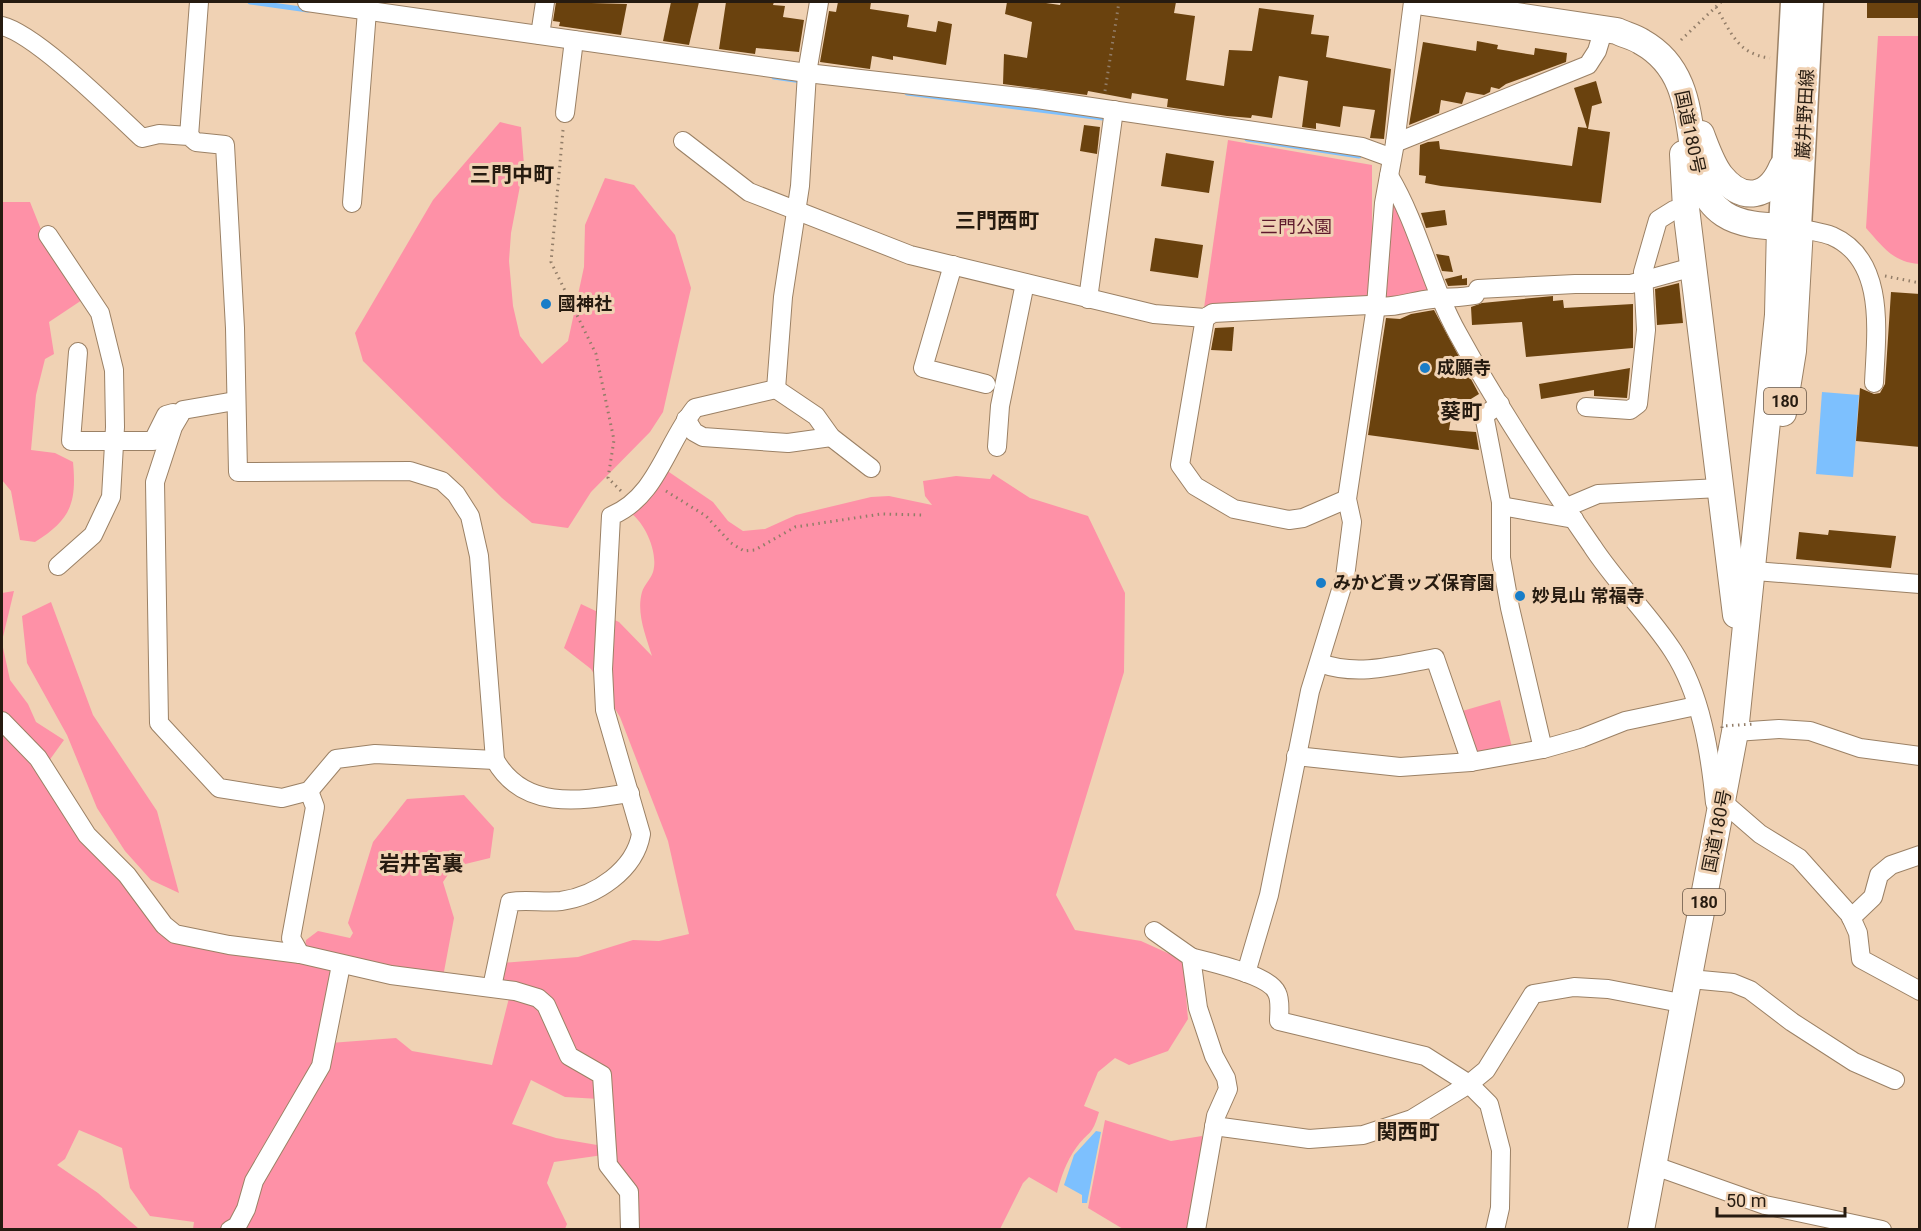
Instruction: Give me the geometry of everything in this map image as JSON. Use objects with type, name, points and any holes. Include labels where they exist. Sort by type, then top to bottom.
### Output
[{"type":"highway","name":"国道180号","points":[[1423,2],[1604,28],[1643,42],[1664,60],[1679,81],[1687,103],[1700,179],[1712,202],[1725,215],[1738,220],[1790,227],[1789,379],[1772,478],[1742,570],[1741,668],[1737,728],[1641,1230]]},
{"type":"highway","points":[[1687,103],[1720,175],[1732,187],[1742,193],[1759,194],[1770,188],[1782,167]]},
{"type":"highway","points":[[1687,103],[1683,154],[1686,208],[1720,488],[1742,570]]},
{"type":"main road","name":"巌井野田線","points":[[1790,227],[1782,167],[1792,2]]},
{"type":"main road","name":"巌井野田線","points":[[1790,227],[1812,2]]},
{"type":"street","points":[[189,136],[199,2]]},
{"type":"street","points":[[307,2],[366,17],[540,34],[573,45],[1109,109],[1362,147],[1392,159],[1588,65],[1597,51],[1604,28]]},
{"type":"street","points":[[540,34],[545,2]]},
{"type":"street","points":[[776,389],[783,297],[797,208],[807,73],[819,2]]},
{"type":"street","points":[[1246,973],[1269,895],[1310,691],[1348,562],[1352,522],[1347,499],[1376,306],[1392,159],[1413,2]]},
{"type":"street","points":[[352,203],[366,17]]},
{"type":"street","points":[[2,26],[16,32],[56,61],[142,138],[159,134],[189,136],[196,142],[225,145],[235,328],[238,472],[410,471],[442,481],[456,494],[470,516],[479,556],[495,759],[504,775],[520,789],[541,796],[588,800],[630,793]]},
{"type":"street","points":[[565,113],[573,45]]},
{"type":"street","points":[[1088,298],[1109,109]]},
{"type":"street","points":[[683,141],[749,192],[797,208],[828,224],[910,255],[1155,314],[1205,318],[1213,313],[1376,306],[1383,308],[1475,295],[1478,288],[1631,284],[1693,267]]},
{"type":"street","points":[[1392,159],[1402,198],[1441,299],[1457,333],[1570,513],[1622,589],[1673,651],[1696,706],[1711,760],[1721,813],[1799,858],[1851,918],[1858,933],[1861,959],[1920,991]]},
{"type":"street","points":[[1586,407],[1630,410],[1638,404],[1646,330],[1642,282],[1658,220],[1674,210],[1686,208]]},
{"type":"street","points":[[1790,227],[1831,235],[1846,245],[1861,261],[1869,275],[1875,302],[1874,383]]},
{"type":"street","points":[[48,236],[100,313],[114,370],[111,497],[93,535],[58,566]]},
{"type":"street","points":[[953,265],[923,368],[986,384]]},
{"type":"street","points":[[997,447],[1000,406],[1025,283]]},
{"type":"street","points":[[1205,318],[1180,465],[1195,486],[1234,509],[1290,520],[1303,518],[1347,499]]},
{"type":"street","points":[[78,352],[71,441],[153,441],[166,416],[183,410],[235,401]]},
{"type":"street","points":[[492,987],[510,902],[562,900],[586,895],[608,882],[627,865],[638,848],[641,834],[605,710],[603,669],[611,516],[633,504],[652,482],[686,419],[700,405],[725,403],[776,389],[816,416],[831,437],[871,468]]},
{"type":"street","points":[[1500,404],[1486,414],[1485,420],[1501,506],[1501,558],[1543,749]]},
{"type":"street","points":[[183,410],[173,427],[155,482],[159,723],[219,788],[282,798],[309,791],[336,759],[375,754],[495,759]]},
{"type":"street","points":[[686,419],[694,432],[703,437],[788,443],[831,437]]},
{"type":"street","points":[[1501,506],[1570,513],[1598,494],[1720,488]]},
{"type":"street","points":[[1742,570],[1920,584]]},
{"type":"street","points":[[1320,663],[1339,670],[1367,670],[1435,658],[1471,762]]},
{"type":"street","points":[[1296,756],[1400,766],[1471,762],[1543,749],[1582,738],[1625,721],[1696,706]]},
{"type":"street","points":[[2,721],[38,758],[87,835],[127,875],[164,925],[175,934],[218,943],[300,954],[391,975],[492,987],[538,998],[546,1005],[570,1056],[602,1075],[608,1165],[629,1192],[630,1230]]},
{"type":"street","points":[[1737,728],[1810,731],[1860,748],[1920,756]]},
{"type":"street","points":[[300,954],[291,938],[315,807],[309,791]]},
{"type":"street","points":[[1851,918],[1873,897],[1879,875],[1891,865],[1920,855]]},
{"type":"street","points":[[1154,931],[1191,957],[1246,973],[1266,982],[1278,994],[1279,1022],[1425,1056],[1469,1084],[1489,1104],[1500,1150],[1500,1208],[1495,1230]]},
{"type":"street","points":[[1191,957],[1198,1008],[1228,1089],[1214,1126],[1196,1230]]},
{"type":"street","points":[[230,1230],[237,1226],[246,1209],[254,1181],[321,1066],[341,965]]},
{"type":"street","points":[[1690,979],[1733,984],[1750,990],[1792,1022],[1854,1062],[1895,1080]]},
{"type":"street","points":[[1214,1126],[1310,1139],[1363,1135],[1412,1119],[1469,1084],[1486,1070],[1533,994],[1574,987],[1686,1004]]},
{"type":"street","points":[[1655,1166],[1765,1205],[1882,1230]]},
{"type":"path","points":[[1109,109],[1119,2]]},
{"type":"path","points":[[1681,40],[1721,2]]},
{"type":"path","points":[[1716,7],[1745,51],[1778,59]]},
{"type":"path","points":[[565,113],[550,262],[596,354],[614,440],[608,478],[633,504]]},
{"type":"path","points":[[1861,261],[1894,280],[1920,283]]},
{"type":"path","points":[[652,482],[706,516],[731,543],[744,551],[755,550],[795,527],[881,514],[925,515]]},
{"type":"green space","points":[[1878,36],[1919,36],[1919,264],[1895,257],[1866,228]]},
{"type":"green space","points":[[500,122],[521,127],[524,165],[511,233],[509,261],[513,306],[520,336],[542,364],[568,341],[584,267],[585,225],[605,178],[634,185],[675,235],[691,288],[663,412],[650,432],[591,492],[568,528],[532,523],[502,498],[363,361],[355,333],[433,200]]},
{"type":"green space","name":"三門公園","points":[[1228,140],[1372,165],[1372,275],[1369,298],[1204,308]]},
{"type":"green space","points":[[1397,201],[1431,296],[1383,304],[1392,203]]},
{"type":"green space","points":[[2,202],[30,202],[44,237],[82,300],[49,322],[54,354],[45,359],[36,395],[31,450],[55,453],[73,462],[72,500],[69,510],[56,526],[35,542],[20,540],[11,491],[2,480]]},
{"type":"green space","points":[[666,470],[713,502],[728,521],[743,531],[765,529],[796,515],[871,497],[889,496],[932,505],[925,496],[923,481],[956,476],[990,479],[993,474],[1030,498],[1088,516],[1125,593],[1124,672],[1056,895],[1075,930],[1141,941],[1183,960],[1188,1019],[1168,1051],[1129,1065],[1115,1058],[1098,1072],[1084,1106],[1099,1112],[1097,1120],[1069,1159],[1057,1193],[1029,1177],[1023,1183],[1000,1229],[636,1229],[616,1170],[605,1072],[575,1056],[549,1001],[499,984],[502,963],[578,957],[633,940],[659,941],[689,934],[668,841],[620,717],[591,669],[564,648],[581,604],[619,622],[652,656],[642,624],[640,600],[644,587],[653,572],[654,556],[649,537],[639,521],[627,511]]},
{"type":"green space","points":[[14,591],[2,641],[2,593]]},
{"type":"green space","points":[[51,602],[93,715],[157,811],[179,893],[151,880],[125,851],[97,808],[67,735],[27,663],[22,616]]},
{"type":"green space","points":[[2,643],[10,680],[28,704],[36,722],[64,740],[38,776],[87,843],[118,872],[158,930],[303,958],[306,940],[318,931],[350,938],[353,933],[348,923],[373,842],[407,799],[464,795],[494,828],[490,858],[453,867],[443,882],[454,918],[443,977],[346,961],[330,1043],[396,1038],[412,1051],[492,1065],[509,998],[540,1007],[596,1074],[599,1099],[565,1097],[531,1080],[512,1124],[556,1138],[603,1146],[603,1155],[554,1162],[547,1183],[567,1224],[565,1229],[193,1229],[194,1222],[150,1216],[130,1188],[122,1148],[79,1130],[65,1159],[57,1165],[98,1193],[139,1229],[2,1229]]},
{"type":"green space","points":[[1500,700],[1513,751],[1473,756],[1459,712]]},
{"type":"green space","points":[[1105,1120],[1171,1141],[1202,1136],[1203,1142],[1187,1229],[1123,1229],[1088,1208]]},
{"type":"water","points":[[1822,392],[1859,395],[1853,477],[1816,474]]},
{"type":"water","points":[[1096,1131],[1101,1132],[1087,1203],[1082,1203],[1082,1195],[1064,1185],[1074,1155]]},
{"type":"building","points":[[556,2],[627,4],[621,35],[559,26],[560,22],[553,21]]},
{"type":"building","points":[[671,2],[699,2],[689,45],[663,41]]},
{"type":"building","points":[[726,2],[774,2],[773,5],[785,6],[783,17],[804,20],[799,52],[756,48],[755,54],[719,49]]},
{"type":"building","points":[[838,2],[871,2],[870,9],[909,15],[907,27],[936,32],[938,21],[952,24],[946,65],[893,56],[893,60],[872,56],[870,69],[820,62],[829,11],[836,12]]},
{"type":"building","points":[[1007,2],[1039,2],[1060,5],[1061,2],[1176,2],[1174,13],[1195,16],[1186,80],[1224,86],[1229,50],[1252,51],[1259,8],[1314,15],[1311,34],[1329,36],[1326,57],[1391,69],[1384,139],[1370,138],[1375,110],[1343,106],[1340,127],[1316,123],[1316,129],[1302,127],[1308,81],[1279,76],[1272,118],[1252,115],[1251,118],[1227,116],[1167,107],[1168,99],[1132,93],[1131,99],[1088,91],[1087,95],[1003,84],[1004,54],[1027,58],[1032,22],[1005,14]]},
{"type":"building","points":[[1867,2],[1920,2],[1920,18],[1867,18]]},
{"type":"building","points":[[1477,41],[1498,45],[1497,49],[1534,55],[1535,48],[1567,53],[1566,62],[1506,84],[1499,89],[1491,87],[1490,92],[1484,95],[1466,92],[1462,104],[1441,100],[1439,113],[1409,125],[1423,42],[1476,51]]},
{"type":"building","points":[[1596,81],[1602,103],[1592,106],[1588,129],[1610,132],[1601,203],[1441,186],[1425,183],[1426,176],[1419,175],[1420,145],[1439,141],[1440,149],[1572,166],[1578,127],[1587,128],[1574,88]]},
{"type":"building","points":[[1084,125],[1100,127],[1097,154],[1080,151]]},
{"type":"building","points":[[1166,153],[1214,161],[1209,193],[1161,186]]},
{"type":"building","points":[[1445,210],[1447,225],[1426,228],[1421,213]]},
{"type":"building","points":[[1155,238],[1203,245],[1198,278],[1150,271]]},
{"type":"building","points":[[1436,254],[1449,256],[1453,272],[1442,271]]},
{"type":"building","points":[[1462,275],[1462,279],[1467,278],[1467,285],[1448,286],[1445,279]]},
{"type":"building","points":[[1679,283],[1683,323],[1657,325],[1655,289]]},
{"type":"building","points":[[1891,292],[1920,294],[1920,447],[1856,441],[1860,388],[1874,394],[1880,393],[1885,384]]},
{"type":"building","points":[[1553,296],[1553,301],[1563,300],[1564,308],[1633,304],[1633,348],[1526,357],[1522,322],[1472,325],[1471,307],[1482,303]]},
{"type":"building","points":[[1434,310],[1479,394],[1466,402],[1454,400],[1449,430],[1476,432],[1479,450],[1368,435],[1386,318],[1400,319],[1411,314]]},
{"type":"building","points":[[1234,327],[1232,351],[1211,350],[1215,328]]},
{"type":"building","points":[[1630,368],[1627,398],[1594,396],[1594,390],[1541,399],[1539,384]]},
{"type":"building","points":[[1829,530],[1896,536],[1891,568],[1796,559],[1799,532],[1828,535]]},
{"type":"waterway","points":[[250,2],[308,10]]},
{"type":"waterway","points":[[774,77],[802,81]]},
{"type":"waterway","points":[[907,93],[1103,118]]},
{"type":"waterway","points":[[1247,139],[1359,156]]},
{"type":"place","name":"國神社","points":[[546,304]]},
{"type":"place","name":"成願寺","points":[[1425,368]]},
{"type":"place","name":"みかど貴ッズ保育園","points":[[1321,583]]},
{"type":"place","name":"妙見山 常福寺","points":[[1520,596]]},
{"type":"district","name":"三門中町","points":[[512,175]]},
{"type":"district","name":"三門西町","points":[[997,221]]},
{"type":"district","name":"葵町","points":[[1461,412]]},
{"type":"district","name":"岩井宮裏","points":[[421,864]]},
{"type":"district","name":"関西町","points":[[1408,1132]]}]
